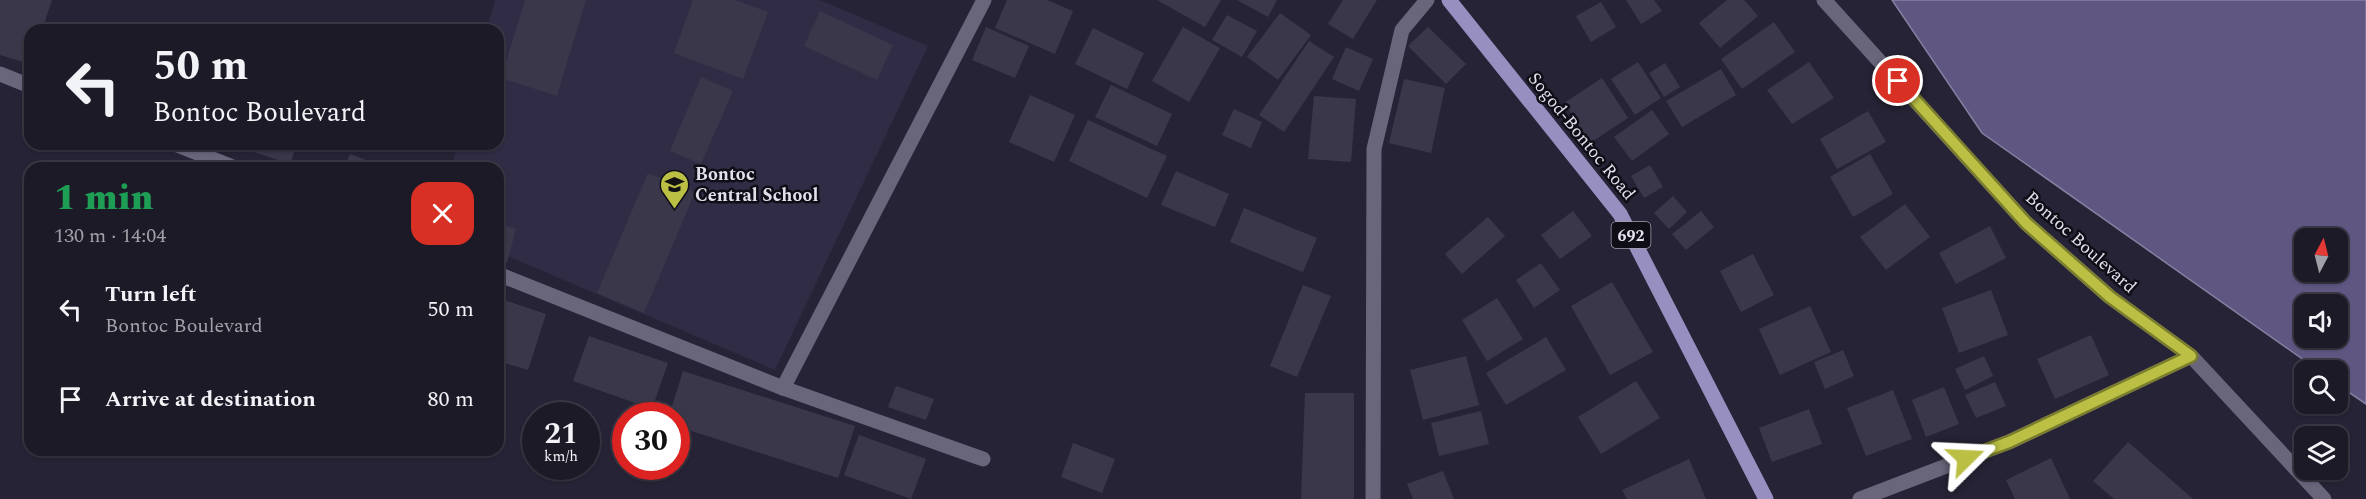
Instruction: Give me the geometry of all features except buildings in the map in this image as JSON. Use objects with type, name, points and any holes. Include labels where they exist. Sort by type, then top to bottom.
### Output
[{"type":"main road","name":"Sogod-Bontoc Road","points":[[1449,0],[1620,214],[1766,499]]},
{"type":"street","points":[[783,388],[984,0]]},
{"type":"street","points":[[1373,499],[1374,149],[1402,30],[1427,0]]},
{"type":"street","name":"Bontoc Boulevard","points":[[1824,0],[2026,223],[2110,297],[2191,356],[2324,499]]},
{"type":"street","points":[[0,74],[24,84]]},
{"type":"street","points":[[190,150],[220,162]]},
{"type":"street","points":[[504,276],[783,388],[983,459]]},
{"type":"street","points":[[1860,499],[2009,442],[2191,356]]},
{"type":"shaded area","name":"Bontoc Central School","points":[[495,0],[820,0],[928,46],[775,370],[504,255],[504,162],[453,162],[456,150],[504,150],[504,24],[489,24]]},
{"type":"shaded area","points":[[1892,0],[2366,0],[2366,404],[2348,392],[2348,360],[2304,360],[1982,133]]},
{"type":"place","name":"Bontoc Central School","points":[[674,210]]},
{"type":"route","points":[[1898,81],[2026,223],[2110,297],[2191,356],[2009,442],[1966,458]]}]
